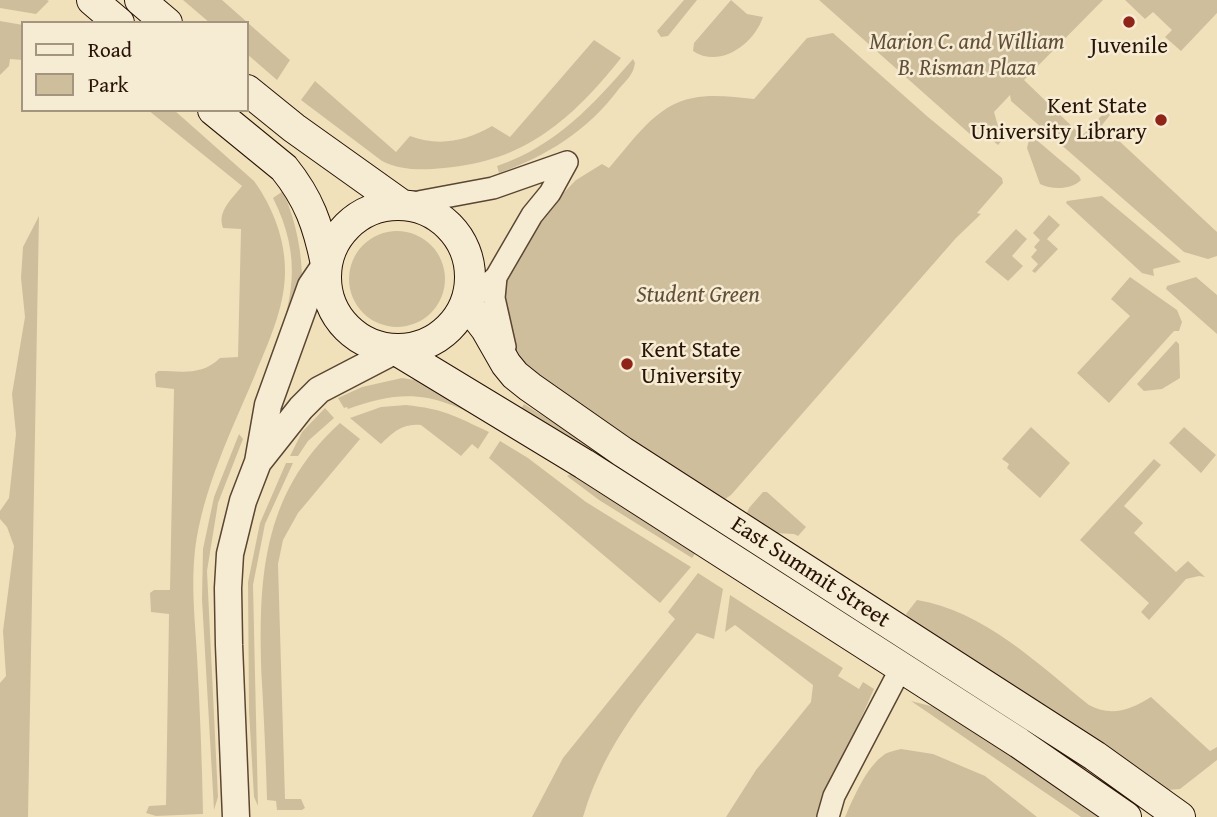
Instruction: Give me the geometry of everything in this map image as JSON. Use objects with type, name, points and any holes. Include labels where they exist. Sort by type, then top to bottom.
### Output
[{"type":"main road","points":[[92,0],[118,21]]},
{"type":"main road","points":[[140,0],[165,21]]},
{"type":"main road","points":[[248,91],[294,128],[402,205]]},
{"type":"main road","points":[[216,112],[284,168],[311,208],[319,229],[319,275],[325,284],[330,305],[341,323],[356,337],[375,346],[396,350],[418,347],[439,337],[455,322],[466,303],[471,280],[468,258],[459,237],[444,220],[424,209],[402,205],[384,206],[353,220],[340,232],[319,275]]},
{"type":"main road","name":"East Summit Street","points":[[466,303],[515,375],[623,452],[1095,756],[1180,817]]},
{"type":"main road","name":"East Summit Street","points":[[396,350],[503,414],[1019,743],[1126,817]]},
{"type":"street","points":[[402,205],[493,188],[567,162],[560,178],[532,215],[496,277],[466,303]]},
{"type":"street","points":[[236,817],[228,589],[236,527],[258,462],[268,405],[319,275]]},
{"type":"street","points":[[496,277],[494,298],[501,336],[515,375]]},
{"type":"street","points":[[258,462],[319,390],[396,350]]},
{"type":"street","points":[[828,817],[834,796],[901,668]]},
{"type":"green space","points":[[0,0],[49,1],[36,14],[0,8]]},
{"type":"green space","points":[[183,0],[222,0],[246,21],[208,21]]},
{"type":"green space","points":[[684,0],[697,0],[668,36],[661,37],[657,31]]},
{"type":"green space","points":[[731,0],[747,14],[763,17],[759,27],[744,44],[725,55],[703,56],[693,51],[694,43]]},
{"type":"green space","name":"Marion C. and William B. Risman Plaza","points":[[819,0],[1103,0],[1024,80],[1082,136],[1106,111],[1110,115],[1102,125],[1217,232],[1217,256],[1208,259],[1184,252],[1011,101],[1010,95],[994,112],[1002,140],[998,145],[978,128],[971,135]]},
{"type":"green space","name":"Marion C. and William B. Risman Plaza","points":[[1125,0],[1217,0],[1217,13],[1181,51],[1165,37],[1172,30],[1153,12],[1145,19]]},
{"type":"green space","points":[[0,21],[21,25],[21,60],[10,59],[9,66],[0,75]]},
{"type":"green space","points":[[248,23],[290,60],[277,80],[248,55]]},
{"type":"green space","name":"Student Green","points":[[833,33],[1002,178],[1003,183],[977,213],[981,214],[956,238],[731,495],[721,502],[529,369],[518,356],[503,325],[505,276],[547,210],[576,180],[602,164],[609,168],[656,116],[693,98],[715,96],[754,99],[807,38]]},
{"type":"green space","points":[[594,40],[621,58],[584,100],[565,118],[523,146],[473,164],[420,169],[390,164],[382,161],[301,100],[315,81],[396,152],[410,136],[431,141],[452,141],[492,126],[510,137]]},
{"type":"green space","points":[[633,59],[635,63],[629,78],[606,105],[579,130],[550,150],[499,173],[497,166],[538,147],[572,122]]},
{"type":"green space","points":[[150,112],[176,112],[254,181],[277,225],[285,262],[284,287],[278,313],[211,482],[195,550],[193,576],[203,814],[156,816],[146,813],[149,806],[166,805],[169,614],[151,612],[150,593],[154,590],[170,590],[174,389],[156,387],[155,374],[158,371],[199,370],[220,358],[238,357],[241,229],[223,228],[222,216],[242,186]]},
{"type":"green space","points":[[1033,137],[1081,180],[1072,186],[1061,188],[1040,184],[1027,148]]},
{"type":"green space","points":[[283,191],[298,238],[302,287],[279,365],[269,361],[284,319],[292,280],[289,240],[273,198]]},
{"type":"green space","points":[[1102,196],[1181,262],[1153,269],[1154,276],[1142,273],[1066,203]]},
{"type":"green space","points":[[1049,215],[1060,225],[1047,239],[1058,249],[1035,273],[1032,271],[1038,264],[1031,257],[1040,240],[1033,233]]},
{"type":"green space","points":[[39,216],[28,817],[0,817],[0,683],[6,676],[3,631],[14,546],[7,527],[0,519],[0,511],[9,498],[16,434],[12,394],[25,317],[21,278],[23,247]]},
{"type":"green space","points":[[1016,229],[1027,239],[1012,256],[1023,266],[1008,281],[985,262]]},
{"type":"green space","points":[[397,231],[415,235],[431,245],[441,261],[445,279],[441,297],[431,313],[415,323],[397,327],[379,323],[363,313],[353,297],[349,279],[353,261],[363,245],[379,235]]},
{"type":"green space","points":[[1130,277],[1177,310],[1182,322],[1179,331],[1174,331],[1109,403],[1077,373],[1130,316],[1111,299]]},
{"type":"green space","points":[[1196,277],[1217,295],[1217,334],[1166,289],[1167,286]]},
{"type":"green space","points":[[1176,341],[1179,344],[1180,378],[1162,389],[1144,391],[1137,384]]},
{"type":"green space","points":[[402,378],[421,381],[491,424],[454,406],[421,397],[388,398],[348,409],[344,408],[338,398],[362,387]]},
{"type":"green space","points":[[524,404],[707,518],[702,529],[519,412]]},
{"type":"green space","points":[[406,405],[449,414],[489,432],[478,449],[472,444],[461,456],[421,425],[409,425],[399,429],[381,444],[350,418],[381,407]]},
{"type":"green space","points":[[325,408],[334,418],[308,441],[298,456],[290,456],[302,432]]},
{"type":"green space","points":[[340,423],[360,439],[298,513],[283,540],[278,564],[285,799],[301,799],[305,808],[277,810],[276,801],[267,800],[261,646],[264,576],[279,511],[294,480],[314,451]]},
{"type":"green space","points":[[1031,427],[1070,463],[1040,498],[1007,468],[1009,464],[1002,459]]},
{"type":"green space","points":[[1184,427],[1216,455],[1201,473],[1169,443]]},
{"type":"green space","points":[[239,434],[243,439],[218,503],[207,571],[218,797],[214,810],[202,599],[203,549],[214,497]]},
{"type":"green space","points":[[500,441],[528,458],[586,502],[691,567],[660,603],[489,458]]},
{"type":"green space","points":[[1154,459],[1161,465],[1124,506],[1143,523],[1134,533],[1176,572],[1188,561],[1205,577],[1186,579],[1149,620],[1141,612],[1149,603],[1080,540]]},
{"type":"green space","points":[[286,463],[293,463],[265,524],[253,585],[258,806],[254,797],[249,711],[248,582],[260,523]]},
{"type":"green space","points":[[574,472],[697,551],[692,558],[599,500],[567,476]]},
{"type":"green space","points":[[763,492],[767,492],[806,527],[798,536],[774,533],[745,517]]},
{"type":"green space","points":[[698,573],[723,589],[714,639],[697,633],[646,698],[604,764],[583,817],[532,817],[563,758],[675,619],[668,612]]},
{"type":"green space","points":[[730,595],[843,668],[838,676],[859,689],[863,682],[874,689],[817,817],[726,817],[756,770],[811,702],[813,685],[735,625],[725,632]]},
{"type":"green space","points":[[917,600],[942,606],[987,627],[1097,709],[1120,710],[1151,697],[1210,751],[1217,747],[1217,760],[1180,789],[1167,790],[910,621],[906,614]]},
{"type":"green space","points":[[911,701],[942,709],[1104,817],[1081,817]]},
{"type":"green space","points":[[901,749],[933,754],[985,776],[1037,817],[845,817],[872,767],[885,754]]},
{"type":"place","name":"Juvenile","points":[[1129,22]]},
{"type":"place","name":"Kent State University Library","points":[[1161,120]]},
{"type":"place","name":"Kent State University","points":[[627,364]]}]
